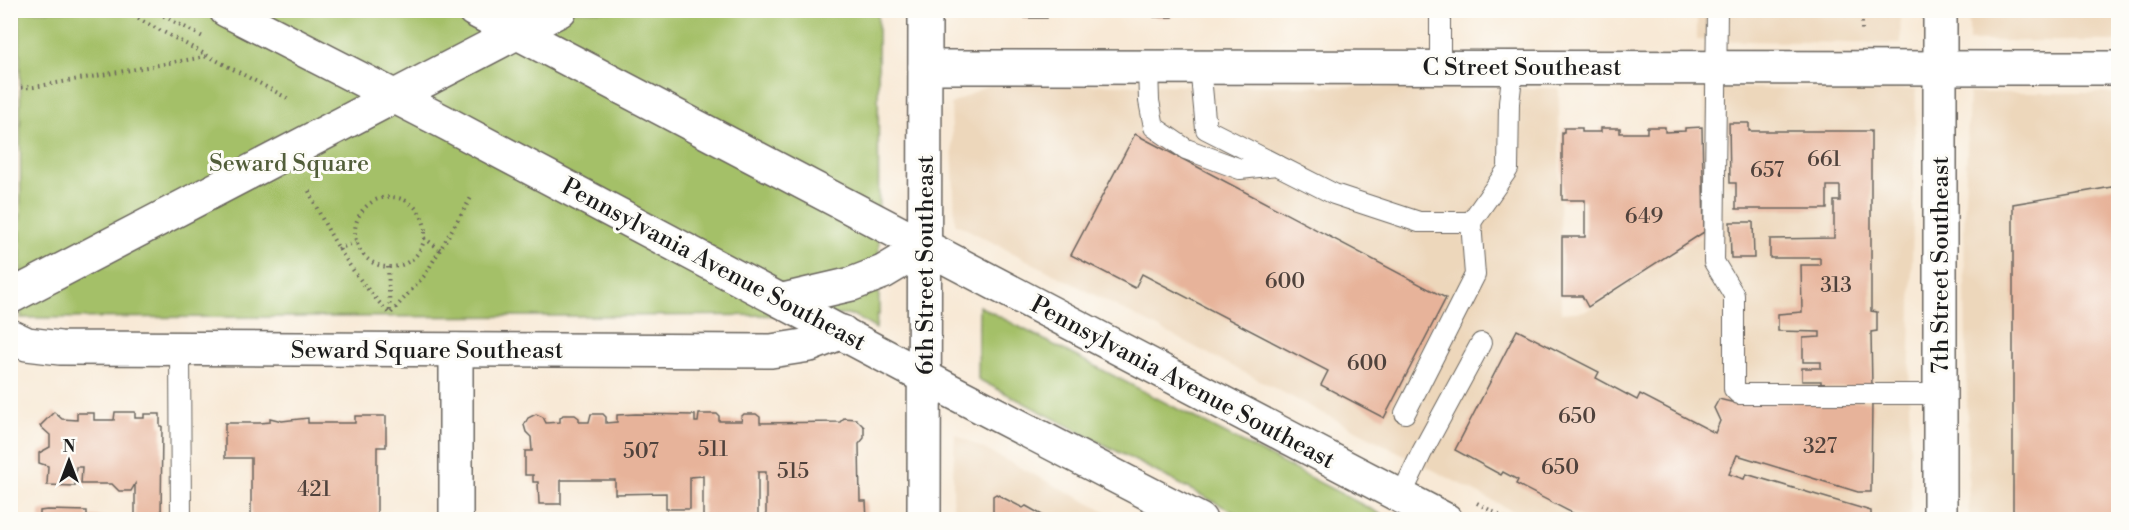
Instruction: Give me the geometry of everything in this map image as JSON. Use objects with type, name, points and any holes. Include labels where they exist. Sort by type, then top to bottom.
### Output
[{"type":"street","name":"Pennsylvania Avenue Southeast","points":[[226,10],[1200,519]]},
{"type":"street","name":"Pennsylvania Avenue Southeast","points":[[474,10],[1446,519]]},
{"type":"street","points":[[10,297],[560,10]]},
{"type":"street","name":"6th Street Southeast","points":[[924,519],[925,10]]},
{"type":"street","name":"7th Street Southeast","points":[[1940,10],[1940,519]]},
{"type":"street","name":"C Street Southeast","points":[[925,67],[2118,68]]},
{"type":"street","points":[[783,300],[838,288],[873,276],[925,247]]},
{"type":"street","name":"Seward Square Southeast","points":[[10,336],[27,344],[41,347],[180,350],[771,351],[810,345],[842,332]]},
{"type":"street","points":[[456,350],[456,519]]},
{"type":"lane","points":[[1440,10],[1440,66]]},
{"type":"lane","points":[[1717,10],[1714,262],[1734,295],[1734,389],[1738,394],[1940,394]]},
{"type":"lane","points":[[1148,66],[1149,101],[1154,127],[1186,149],[1240,169],[1277,165]]},
{"type":"lane","points":[[1200,66],[1206,129],[1334,194],[1419,222],[1471,222]]},
{"type":"lane","points":[[1405,413],[1475,275],[1471,222],[1508,169],[1509,104],[1513,68]]},
{"type":"lane","points":[[1401,496],[1481,343]]},
{"type":"lane","points":[[180,350],[181,519]]},
{"type":"path","points":[[122,10],[289,99]]},
{"type":"path","points":[[1862,10],[1862,30]]},
{"type":"path","points":[[15,87],[34,87],[208,56]]},
{"type":"path","points":[[309,190],[338,249],[353,272],[390,314]]},
{"type":"path","points":[[390,314],[425,275],[472,196]]},
{"type":"path","points":[[384,197],[399,198],[418,210],[424,224],[424,238],[415,256],[407,262],[388,267],[371,262],[365,257],[356,242],[355,227],[360,213],[370,202],[384,197]]},
{"type":"path","points":[[424,238],[441,250]]},
{"type":"path","points":[[338,249],[356,242]]},
{"type":"path","points":[[388,267],[390,314]]},
{"type":"shaded area","points":[[1697,11],[1900,11],[1901,44],[1697,40]]},
{"type":"shaded area","points":[[1969,11],[2118,11],[2118,41],[1969,41]]},
{"type":"shaded area","points":[[991,84],[1559,88],[1561,313],[1586,311],[1706,233],[1704,88],[1916,89],[1909,396],[1911,519],[1528,519],[955,223],[951,104]]},
{"type":"shaded area","points":[[1969,93],[2118,93],[2118,519],[1969,520],[1964,227]]},
{"type":"shaded area","points":[[955,434],[1120,519],[953,520]]},
{"type":"green space","name":"Seward Square","points":[[20,11],[878,11],[879,315],[877,315],[876,329],[853,315],[21,318]]},
{"type":"green space","points":[[979,306],[1390,519],[1247,519],[978,379]]},
{"type":"building","points":[[1025,10],[1047,10],[1047,18],[1025,18]]},
{"type":"building","points":[[1154,10],[1173,10],[1172,17],[1154,17]]},
{"type":"building","points":[[2056,10],[2118,10],[2118,13],[2056,13]]},
{"type":"building","points":[[1729,123],[1749,123],[1749,131],[1871,131],[1871,311],[1877,312],[1877,331],[1871,332],[1872,387],[1821,388],[1821,381],[1802,381],[1802,368],[1821,368],[1821,362],[1803,362],[1803,338],[1820,337],[1820,332],[1778,331],[1778,314],[1802,312],[1801,265],[1820,265],[1820,258],[1770,258],[1770,239],[1834,238],[1834,201],[1840,201],[1840,186],[1827,186],[1827,209],[1736,209],[1736,183],[1730,183]]},
{"type":"building","points":[[1647,127],[1665,127],[1665,132],[1702,127],[1704,232],[1588,307],[1582,296],[1562,296],[1562,237],[1585,237],[1585,200],[1562,200],[1562,132],[1564,128],[1582,128],[1582,132],[1601,132],[1601,128],[1620,128],[1620,133],[1647,133]]},
{"type":"building","points":[[1135,134],[1446,298],[1384,418],[1321,385],[1328,371],[1142,274],[1135,288],[1071,255]]},
{"type":"building","points":[[2118,186],[2118,520],[2013,519],[2013,204]]},
{"type":"building","points":[[1730,222],[1753,222],[1754,258],[1731,258]]},
{"type":"building","points":[[1517,330],[1599,372],[1596,378],[1637,400],[1640,394],[1715,433],[1720,421],[1714,408],[1719,399],[1731,402],[1872,401],[1871,492],[1858,492],[1737,455],[1729,474],[1744,479],[1746,474],[1871,511],[1871,520],[1586,520],[1516,484],[1518,480],[1503,472],[1501,475],[1455,450]]},
{"type":"building","points":[[54,412],[62,419],[77,420],[77,413],[94,413],[94,420],[114,420],[115,412],[135,412],[135,418],[144,418],[144,414],[160,414],[160,426],[162,426],[161,520],[135,520],[135,484],[131,491],[119,491],[112,484],[81,484],[82,467],[76,467],[75,486],[47,485],[48,466],[39,463],[39,453],[50,447],[50,435],[40,426]]},
{"type":"building","points":[[536,414],[543,417],[546,423],[560,422],[563,415],[575,415],[579,418],[579,422],[589,422],[591,414],[603,414],[606,417],[606,423],[617,422],[617,415],[636,414],[695,415],[695,422],[698,422],[699,414],[717,414],[719,421],[742,421],[741,417],[744,414],[756,414],[760,417],[760,423],[840,422],[844,418],[856,419],[864,427],[864,438],[859,444],[860,501],[866,501],[867,520],[766,520],[766,472],[758,472],[758,520],[703,520],[703,476],[690,477],[690,509],[666,509],[666,493],[615,494],[615,480],[561,480],[561,504],[539,504],[538,482],[533,482],[533,475],[525,475],[525,451],[532,451],[531,437],[524,425],[528,418]]},
{"type":"building","points":[[355,416],[386,416],[386,447],[377,447],[377,520],[251,520],[251,458],[225,458],[225,423],[270,422],[270,418],[282,421],[308,418],[308,423],[355,423]]},
{"type":"building","points":[[996,494],[1023,508],[1026,506],[1051,520],[993,520],[993,496]]},
{"type":"building","points":[[40,511],[87,511],[87,516],[104,517],[104,520],[40,520]]}]
